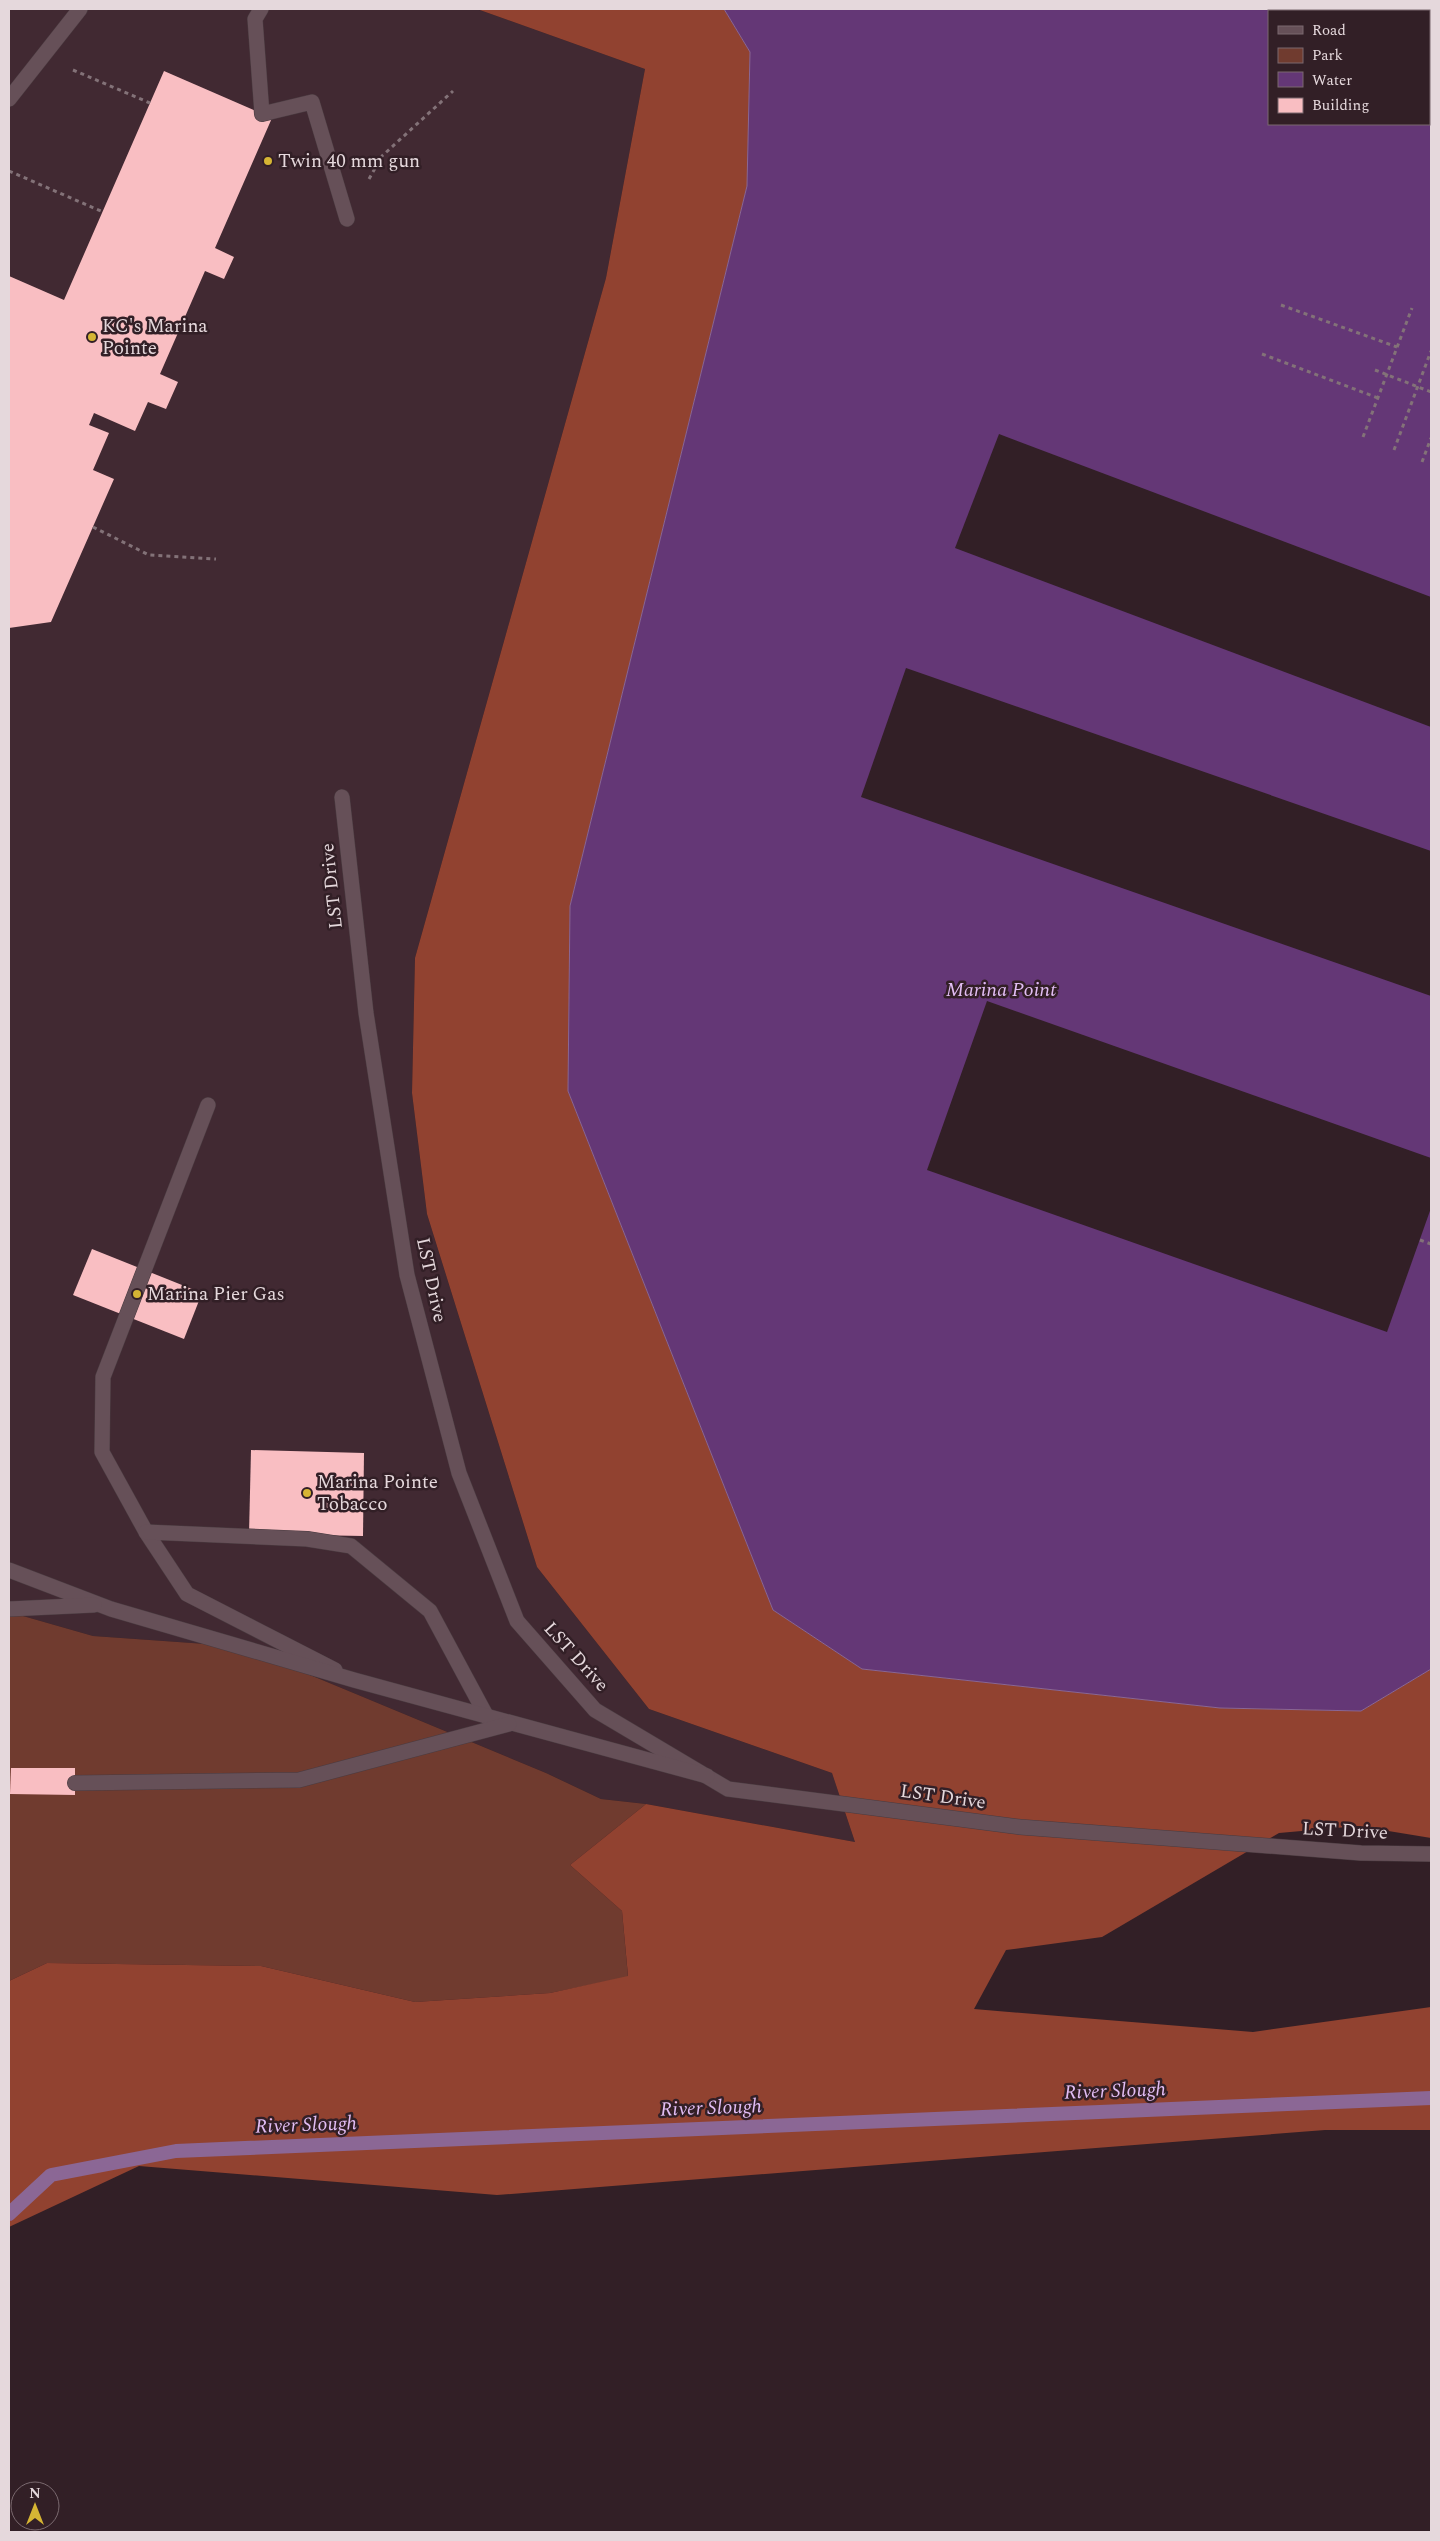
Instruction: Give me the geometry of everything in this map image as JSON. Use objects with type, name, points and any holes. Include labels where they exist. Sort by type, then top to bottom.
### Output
[{"type":"street","points":[[9,99],[80,9]]},
{"type":"street","points":[[261,9],[255,19],[262,114],[312,102],[347,219]]},
{"type":"street","name":"LST Drive","points":[[342,797],[366,1013],[407,1275],[459,1473],[518,1622],[595,1710],[728,1788],[1020,1827],[1361,1853],[1431,1854]]},
{"type":"street","points":[[208,1106],[103,1377],[102,1452],[146,1532],[187,1594],[354,1680]]},
{"type":"street","points":[[146,1532],[307,1539],[351,1546],[430,1611],[487,1717]]},
{"type":"street","points":[[9,1570],[100,1604],[354,1680],[707,1776]]},
{"type":"street","points":[[9,1609],[100,1604]]},
{"type":"street","points":[[75,1783],[299,1780],[511,1723]]},
{"type":"path","points":[[70,68],[150,103]]},
{"type":"path","points":[[347,219],[382,156],[452,90]]},
{"type":"path","points":[[9,171],[103,212]]},
{"type":"path","points":[[1281,305],[1397,347]]},
{"type":"path","points":[[1363,437],[1412,308]]},
{"type":"path","points":[[1394,450],[1431,351]]},
{"type":"path","points":[[1262,354],[1378,398]]},
{"type":"path","points":[[1375,370],[1431,392]]},
{"type":"path","points":[[1422,462],[1431,438]]},
{"type":"path","points":[[93,527],[149,555],[216,558]]},
{"type":"path","points":[[1420,1240],[1431,1244]]},
{"type":"shaded area","points":[[9,9],[477,9],[645,69],[606,278],[415,958],[412,1093],[427,1214],[537,1567],[649,1709],[832,1773],[855,1842],[646,1804],[601,1799],[546,1773],[262,1655],[206,1644],[93,1636],[9,1612]]},
{"type":"shaded area","points":[[477,9],[724,9],[750,52],[747,186],[570,906],[568,1091],[773,1610],[862,1669],[1220,1708],[1361,1711],[1431,1669],[1431,1838],[1358,1826],[1279,1833],[1102,1937],[1006,1950],[974,2009],[1253,2032],[1431,2007],[1431,2130],[1325,2130],[497,2195],[139,2166],[9,2227],[9,1981],[47,1963],[261,1966],[415,2002],[550,1993],[628,1976],[622,1911],[570,1865],[646,1804],[855,1842],[832,1773],[649,1709],[537,1567],[427,1214],[412,1093],[415,958],[606,278],[645,69]]},
{"type":"green space","points":[[9,1612],[93,1636],[206,1644],[262,1655],[546,1773],[601,1799],[646,1804],[570,1865],[622,1911],[628,1977],[550,1993],[415,2002],[261,1966],[47,1963],[9,1981]]},
{"type":"water","name":"Marina Point","points":[[724,9],[1431,9],[1431,1669],[1361,1711],[1220,1708],[862,1669],[773,1610],[568,1091],[570,906],[747,186],[750,52]]},
{"type":"pier","points":[[999,434],[1431,597],[1431,727],[955,548]]},
{"type":"pier","points":[[906,668],[1431,851],[1431,996],[861,797]]},
{"type":"pier","points":[[987,1001],[1431,1158],[1431,1208],[1387,1332],[927,1170]]},
{"type":"building","name":"KC's Marina Pointe","points":[[164,71],[272,118],[215,248],[234,257],[224,279],[205,271],[160,374],[178,382],[166,409],[148,402],[135,431],[94,413],[89,425],[109,433],[93,470],[114,479],[51,622],[9,628],[9,276],[64,300]]},
{"type":"building","name":"Marina Pier Gas","points":[[92,1249],[202,1293],[184,1339],[73,1295]]},
{"type":"building","name":"Marina Pointe Tobacco","points":[[251,1450],[364,1453],[363,1536],[249,1534]]},
{"type":"building","points":[[11,1768],[75,1768],[75,1795],[10,1794]]},
{"type":"waterway","name":"River Slough","points":[[9,2214],[51,2175],[176,2151],[1431,2098]]},
{"type":"place","name":"Twin 40 mm gun","points":[[268,161]]},
{"type":"place","name":"KC's Marina Pointe","points":[[92,337]]},
{"type":"place","name":"Marina Pier Gas","points":[[137,1294]]},
{"type":"place","name":"Marina Pointe Tobacco","points":[[307,1493]]}]
